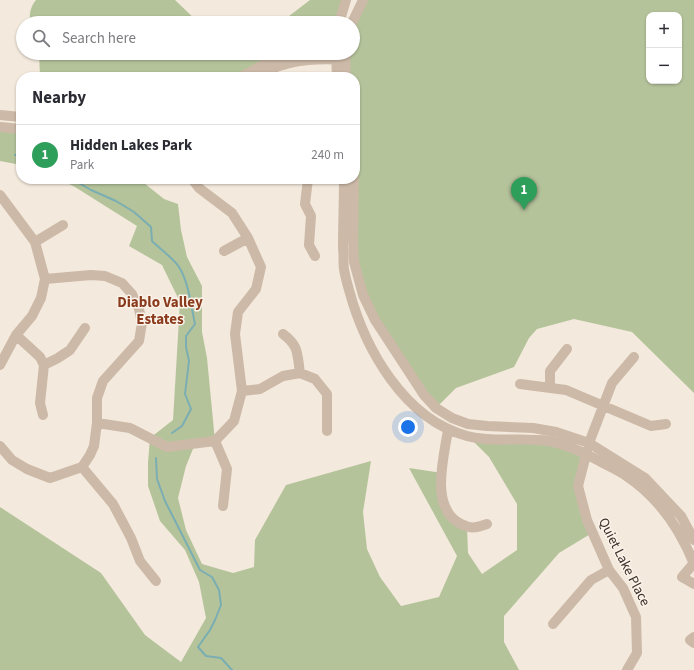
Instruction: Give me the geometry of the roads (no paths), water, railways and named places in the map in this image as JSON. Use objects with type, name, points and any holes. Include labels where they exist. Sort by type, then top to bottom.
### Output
[{"type":"street","points":[[342,16],[346,0]]},
{"type":"street","points":[[355,16],[363,0]]},
{"type":"street","points":[[250,72],[268,62],[276,60]]},
{"type":"street","points":[[266,72],[272,68],[303,60]]},
{"type":"street","points":[[338,72],[340,60]]},
{"type":"street","points":[[342,60],[345,72]]},
{"type":"street","points":[[0,115],[16,116]]},
{"type":"street","points":[[0,127],[16,129]]},
{"type":"street","points":[[97,423],[130,428],[167,447],[215,441],[234,421],[242,391],[235,334],[238,312],[256,289],[261,267],[248,238],[232,213],[196,184]]},
{"type":"street","points":[[307,184],[305,204],[311,216],[309,244],[315,256]]},
{"type":"street","points":[[344,184],[344,270],[352,302],[361,328],[397,388],[411,403],[433,422],[448,430],[480,438],[548,441],[586,454],[624,474],[644,489],[672,521],[688,549],[694,564],[682,577],[694,584]]},
{"type":"street","points":[[354,184],[354,262],[363,295],[375,320],[424,395],[436,408],[452,418],[468,424],[533,428],[556,432],[589,443],[645,478],[681,516],[694,540]]},
{"type":"street","points":[[0,195],[35,242],[45,279],[41,298],[32,316],[16,335],[0,365]]},
{"type":"street","points":[[35,242],[63,225]]},
{"type":"street","points":[[224,251],[248,238]]},
{"type":"street","points":[[0,446],[12,460],[28,469],[50,478],[82,467],[94,446],[97,423],[97,398],[103,381],[139,341],[142,323],[139,309],[132,294],[122,283],[105,276],[91,275],[45,279]]},
{"type":"street","points":[[44,365],[70,350],[85,328]]},
{"type":"street","points":[[283,334],[293,342],[297,353],[300,373]]},
{"type":"street","points":[[16,335],[40,357],[44,365],[40,402],[43,415]]},
{"type":"street","points":[[550,388],[550,371],[567,349]]},
{"type":"street","name":"Quiet Lake Place","points":[[627,670],[637,653],[636,617],[623,588],[609,570],[586,520],[578,486],[589,443],[612,383],[634,357]]},
{"type":"street","points":[[242,391],[260,389],[283,376],[300,373],[315,379],[327,394],[326,431]]},
{"type":"street","points":[[520,384],[566,390],[651,426],[666,424]]},
{"type":"street","points":[[448,430],[442,473],[441,496],[443,504],[453,519],[467,527],[472,528],[487,524]]},
{"type":"street","points":[[215,441],[227,469],[223,506]]},
{"type":"street","points":[[82,467],[113,504],[131,538],[140,561],[156,581]]},
{"type":"street","points":[[553,624],[591,580],[609,570]]},
{"type":"street","points":[[694,637],[690,640],[694,644]]},
{"type":"waterway","points":[[81,184],[116,201],[134,212],[151,227],[152,241],[177,264],[185,280],[195,324],[186,336],[186,347],[189,361],[185,394],[191,409],[182,426],[172,433]]},
{"type":"waterway","points":[[156,458],[157,479],[165,501],[200,570],[212,577],[219,590],[221,605],[210,630],[198,647],[206,656],[221,658],[232,670]]},
{"type":"place","name":"Hidden Lakes Park","points":[[524,210]]},
{"type":"district","name":"Diablo Valley Estates","points":[[160,310]]}]
